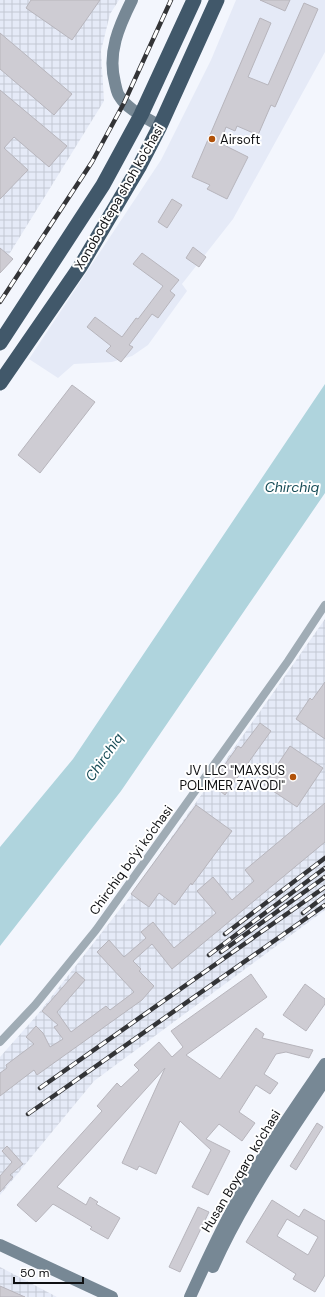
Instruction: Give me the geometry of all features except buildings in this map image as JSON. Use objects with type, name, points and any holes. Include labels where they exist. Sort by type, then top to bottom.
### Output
[{"type":"highway","name":"Xonobodtepa shoh ko'chasi","points":[[0,343],[103,185],[141,115],[194,0]]},
{"type":"highway","name":"Xonobodtepa shoh ko'chasi","points":[[0,383],[80,267],[139,167],[160,126],[218,0]]},
{"type":"main road","points":[[132,0],[116,34],[112,62],[114,78],[120,97],[141,115],[160,126]]},
{"type":"main road","name":"Husan Boyqaro ko'chasi","points":[[190,1297],[214,1245],[325,1064]]},
{"type":"main road","name":"Husan Boyqaro ko'chasi","points":[[199,1297],[219,1254],[269,1156],[325,1080]]},
{"type":"main road","points":[[0,1245],[112,1297]]},
{"type":"street","name":"Chirchiq bo'yi ko'chasi","points":[[0,1042],[35,1005],[96,930],[288,661],[325,605]]},
{"type":"shaded area","points":[[0,0],[119,0],[110,14],[101,51],[104,101],[0,269]]},
{"type":"shaded area","points":[[236,0],[325,0],[325,52],[233,219],[182,284],[187,291],[148,345],[132,356],[112,362],[74,364],[58,378],[29,359],[161,160],[211,60]]},
{"type":"shaded area","points":[[325,619],[325,910],[94,1081],[0,1195],[0,1057],[38,1014],[128,899]]},
{"type":"shaded area","points":[[0,1267],[57,1297],[0,1297]]},
{"type":"water","name":"Chirchiq","points":[[325,384],[325,493],[121,791],[0,946],[0,847],[73,759]]},
{"type":"railway","points":[[0,302],[92,162],[124,103],[171,0]]},
{"type":"railway","points":[[225,934],[325,858]]},
{"type":"railway","points":[[209,955],[325,868]]},
{"type":"railway","points":[[221,952],[325,877]]},
{"type":"railway","points":[[40,1088],[325,887]]},
{"type":"railway","points":[[303,913],[325,896]]},
{"type":"railway","points":[[28,1114],[325,905]]},
{"type":"place","name":"Airsoft","points":[[212,139]]},
{"type":"place","name":"JV LLC \"MAXSUS POLIMER ZAVODI\"","points":[[293,777]]}]
